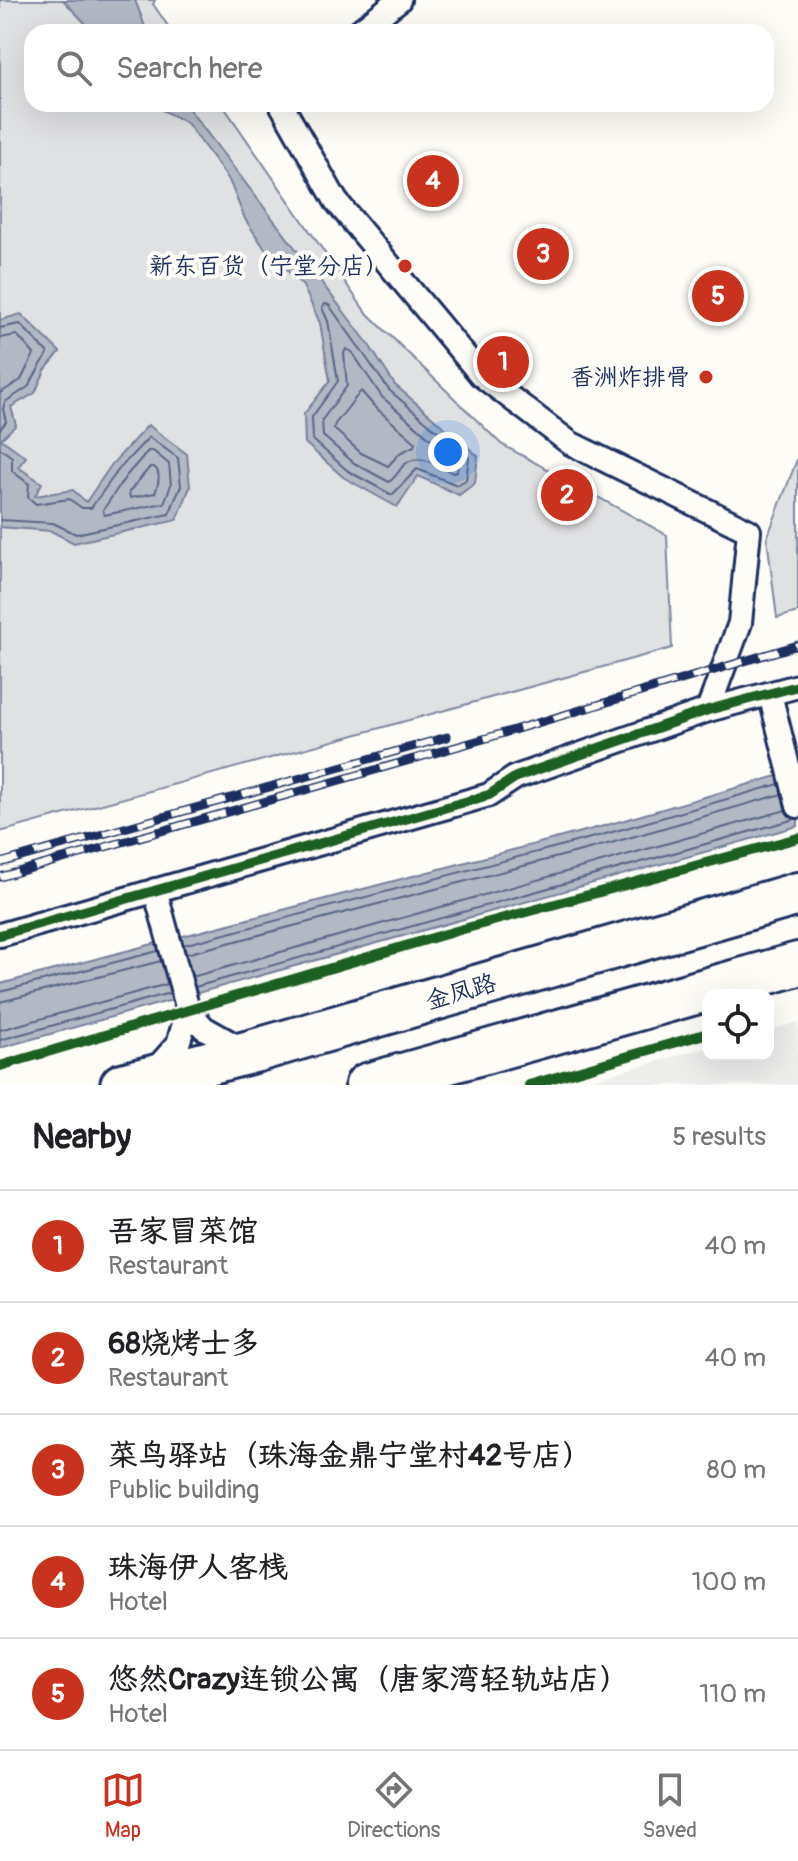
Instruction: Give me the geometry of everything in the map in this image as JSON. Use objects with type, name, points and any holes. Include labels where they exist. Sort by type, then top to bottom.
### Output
[{"type":"highway","name":"金凤路","points":[[135,1081],[254,1051],[790,889]]},
{"type":"highway","points":[[367,1085],[798,964]]},
{"type":"street","points":[[368,24],[399,0]]},
{"type":"street","points":[[286,112],[336,201],[481,375],[570,443],[749,531],[740,623],[708,710]]},
{"type":"street","points":[[0,935],[489,795],[516,777],[708,710],[798,686]]},
{"type":"street","points":[[770,694],[798,806]]},
{"type":"street","points":[[155,890],[186,1005],[204,1028],[236,1046],[254,1051]]},
{"type":"street","points":[[135,1081],[178,1044],[186,1005]]},
{"type":"shaded area","points":[[0,0],[155,0],[153,4],[167,24],[24,24],[24,112],[228,112],[365,311],[501,444],[667,535],[672,648],[0,832]]},
{"type":"shaded area","points":[[798,457],[798,612],[777,618],[767,538]]},
{"type":"shaded area","points":[[798,1022],[798,1085],[571,1085],[702,1049],[702,1061],[774,1061],[774,1029]]},
{"type":"water","points":[[63,0],[135,0],[144,24],[85,24]]},
{"type":"water","points":[[166,112],[191,112],[367,342],[395,385],[478,456],[475,483],[459,495],[418,476],[397,507],[343,477],[305,443],[304,414],[330,381],[320,323],[303,286],[265,249],[245,219],[229,180],[187,123]]},
{"type":"water","points":[[21,314],[60,352],[45,370],[35,393],[11,407],[16,425],[1,439],[26,457],[18,467],[42,483],[35,496],[73,490],[86,502],[112,464],[148,425],[187,454],[190,487],[177,520],[74,543],[51,531],[0,527],[0,320]]},
{"type":"water","points":[[798,770],[798,826],[0,1048],[0,984],[600,827]]},
{"type":"railway","points":[[0,877],[487,738],[798,645]]},
{"type":"railway","points":[[0,863],[447,737]]},
{"type":"cycle path","points":[[0,935],[489,795],[516,777],[708,710],[798,686]]},
{"type":"cycle path","points":[[0,1066],[456,931],[798,838]]},
{"type":"cycle path","points":[[529,1085],[702,1035]]},
{"type":"place","name":"珠海伊人客栈","points":[[433,181]]},
{"type":"place","name":"菜鸟驿站（珠海金鼎宁堂村42号店）","points":[[543,254]]},
{"type":"place","name":"新东百货（宁堂分店）","points":[[405,266]]},
{"type":"place","name":"悠然Crazy连锁公寓（唐家湾轻轨站店）","points":[[718,296]]},
{"type":"place","name":"吾家冒菜馆","points":[[503,362]]},
{"type":"place","name":"香洲炸排骨","points":[[706,377]]},
{"type":"place","name":"68烧烤士多","points":[[567,495]]}]
